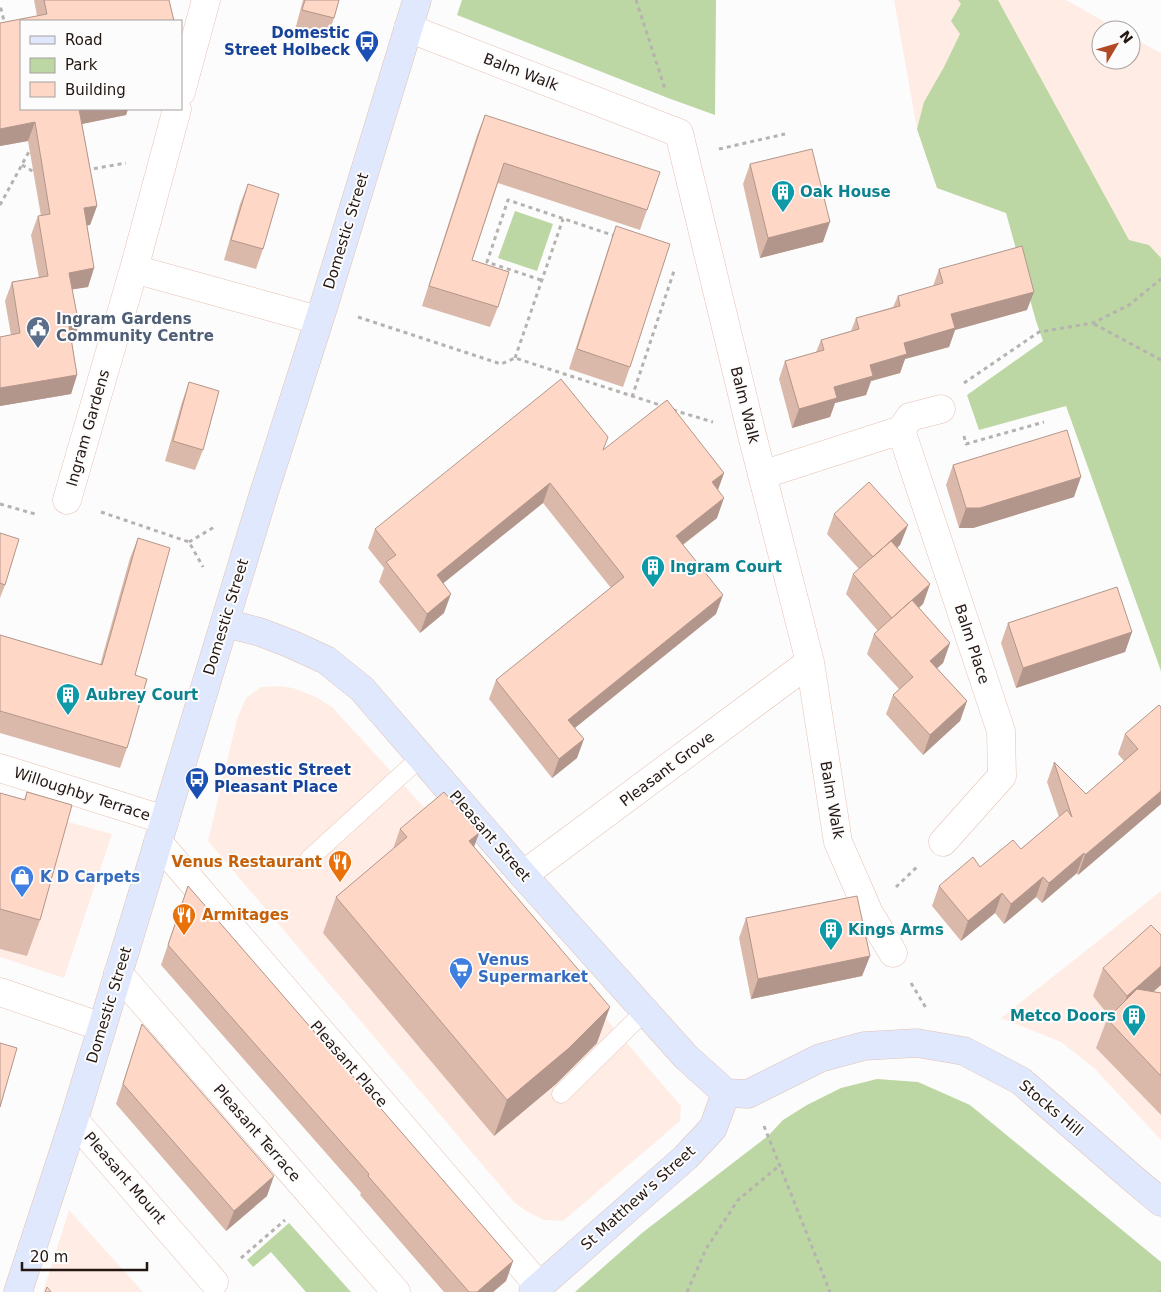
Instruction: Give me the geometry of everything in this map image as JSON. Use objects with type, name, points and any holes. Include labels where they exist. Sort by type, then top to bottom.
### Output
[{"type":"street","points":[[182,88],[206,0]]},
{"type":"street","name":"Domestic Street","points":[[18,1292],[74,1120],[416,0]]},
{"type":"street","name":"Balm Walk","points":[[408,28],[682,145],[752,434],[810,662],[838,842],[869,913],[892,952]]},
{"type":"street","name":"Ingram Gardens","points":[[68,500],[134,270],[177,110]]},
{"type":"street","points":[[134,270],[321,313]]},
{"type":"street","points":[[762,474],[901,430],[910,417],[946,407]]},
{"type":"street","name":"Balm Place","points":[[901,430],[1001,731],[1002,776],[943,842]]},
{"type":"street","name":"Pleasant Street","points":[[226,618],[292,644],[326,660],[362,689],[686,1057],[737,1094]]},
{"type":"street","name":"Pleasant Grove","points":[[524,875],[810,662]]},
{"type":"street","name":"Willoughby Terrace","points":[[0,768],[161,831]]},
{"type":"street","name":"Pleasant Place","points":[[161,831],[537,1289]]},
{"type":"street","name":"Pleasant Terrace","points":[[118,973],[396,1292]]},
{"type":"street","points":[[0,992],[102,1027]]},
{"type":"street","name":"Stocks Hill","points":[[737,1094],[820,1058],[864,1046],[917,1043],[964,1051],[1021,1081],[1161,1202]]},
{"type":"street","name":"St Matthew's Street","points":[[537,1289],[686,1157],[713,1128],[737,1094]]},
{"type":"street","name":"Pleasant Mount","points":[[74,1120],[214,1282]]},
{"type":"lane","points":[[309,858],[421,757]]},
{"type":"lane","points":[[561,1094],[645,1011]]},
{"type":"path","points":[[636,0],[682,145],[784,134]]},
{"type":"path","points":[[0,8],[5,28]]},
{"type":"path","points":[[0,205],[31,149],[29,141]]},
{"type":"path","points":[[81,171],[164,156]]},
{"type":"path","points":[[22,165],[37,174]]},
{"type":"path","points":[[541,280],[487,262],[508,200],[616,237]]},
{"type":"path","points":[[514,358],[563,219]]},
{"type":"path","points":[[632,397],[676,267]]},
{"type":"path","points":[[1044,422],[966,444],[946,407],[950,393],[1039,332],[1093,324],[1129,304],[1161,279]]},
{"type":"path","points":[[321,313],[501,364],[514,358],[752,434]]},
{"type":"path","points":[[1093,324],[1161,360]]},
{"type":"path","points":[[0,504],[60,522],[68,500],[188,542],[226,618]]},
{"type":"path","points":[[869,913],[943,842]]},
{"type":"path","points":[[892,952],[950,1049]]},
{"type":"path","points":[[737,1094],[768,1136],[830,1292]]},
{"type":"path","points":[[687,1292],[706,1249],[738,1200],[780,1165]]},
{"type":"path","points":[[214,1282],[313,1196]]},
{"type":"shaded area","points":[[894,0],[1066,0],[1101,20],[1091,20],[1091,70],[1141,70],[1141,42],[1161,53],[1161,258],[1149,245],[1006,213],[937,188],[917,129]]},
{"type":"shaded area","points":[[279,686],[293,688],[316,697],[332,707],[431,815],[681,1106],[680,1121],[563,1221],[544,1220],[526,1211],[514,1202],[208,841],[237,719],[246,698],[261,687]]},
{"type":"shaded area","points":[[0,803],[112,834],[64,978],[0,957]]},
{"type":"shaded area","points":[[1161,891],[1161,1140],[1094,1068],[1061,1042],[1001,1018]]},
{"type":"shaded area","points":[[69,1210],[143,1292],[43,1292]]},
{"type":"green space","points":[[462,0],[716,0],[715,115],[457,15]]},
{"type":"green space","points":[[958,0],[998,0],[1129,240],[1149,245],[1161,258],[1161,671],[1066,406],[979,430],[967,395],[1043,341],[1006,213],[937,188],[917,129],[924,102],[960,34],[951,21],[961,4]]},
{"type":"green space","points":[[515,211],[553,224],[537,271],[498,258]]},
{"type":"green space","points":[[877,1079],[918,1082],[970,1105],[1161,1262],[1161,1292],[575,1292],[642,1233],[768,1136],[783,1120],[807,1105],[841,1088]]},
{"type":"green space","points":[[289,1223],[351,1292],[306,1292],[271,1252],[253,1267],[247,1260]]},
{"type":"building","points":[[44,0],[169,0],[174,20],[20,20],[20,110],[79,110],[97,206],[84,208],[94,268],[69,273],[79,325],[69,326],[77,375],[0,388],[0,337],[20,333],[12,282],[48,276],[38,216],[50,214],[35,122],[0,129],[0,23],[47,14]]},
{"type":"building","points":[[305,0],[339,0],[334,18],[302,10]]},
{"type":"building","points":[[485,115],[660,172],[647,210],[504,163],[472,260],[509,272],[498,307],[429,286]]},
{"type":"building","name":"Oak House","points":[[812,149],[830,222],[768,238],[750,164]]},
{"type":"building","points":[[248,184],[279,194],[263,249],[231,240]]},
{"type":"building","points":[[616,226],[670,244],[630,367],[577,349]]},
{"type":"building","points":[[1022,246],[1034,292],[951,314],[955,328],[904,343],[907,354],[870,365],[873,376],[834,387],[837,398],[799,409],[785,361],[824,350],[821,340],[859,329],[856,318],[900,306],[898,296],[943,283],[939,269]]},
{"type":"building","name":"Ingram Court","points":[[561,379],[608,437],[603,450],[667,400],[724,473],[712,482],[724,498],[676,536],[723,595],[568,720],[584,739],[559,759],[496,680],[624,577],[550,483],[437,575],[451,594],[427,614],[386,562],[396,555],[375,529]]},
{"type":"building","points":[[189,382],[219,391],[203,450],[173,441]]},
{"type":"building","points":[[1067,430],[1081,477],[980,508],[966,508],[953,465]]},
{"type":"building","points":[[869,482],[908,525],[873,557],[834,514]]},
{"type":"building","points":[[0,533],[19,539],[5,585],[0,583]]},
{"type":"building","points":[[138,538],[170,548],[135,675],[147,679],[127,748],[0,711],[0,635],[102,665]]},
{"type":"building","points":[[891,541],[930,584],[892,618],[853,574]]},
{"type":"building","points":[[1117,587],[1132,632],[1023,668],[1008,623]]},
{"type":"building","points":[[912,600],[950,643],[930,661],[967,701],[930,735],[893,695],[913,677],[874,634]]},
{"type":"building","points":[[1159,705],[1161,707],[1161,791],[1049,883],[1043,877],[1011,904],[1002,893],[968,921],[939,886],[973,857],[980,867],[1013,840],[1021,849],[1067,810],[1072,817],[1054,762],[1086,794],[1138,749],[1125,734]]},
{"type":"building","points":[[27,792],[72,805],[40,920],[0,909],[0,793],[25,800]]},
{"type":"building","name":"Venus Supermarket","points":[[444,792],[479,833],[469,841],[610,1007],[569,1048],[507,1100],[336,897],[407,837],[400,829]]},
{"type":"building","points":[[188,886],[513,1261],[477,1292],[469,1292],[368,1176],[369,1174],[168,945]]},
{"type":"building","points":[[857,896],[870,956],[758,979],[746,918]]},
{"type":"building","points":[[1151,925],[1161,935],[1161,966],[1127,996],[1103,968]]},
{"type":"building","points":[[1137,989],[1161,993],[1161,1076],[1107,1019]]},
{"type":"building","points":[[142,1024],[274,1176],[234,1211],[123,1084]]},
{"type":"building","points":[[0,1043],[17,1048],[0,1107]]},
{"type":"place","name":"Domestic Street Holbeck","points":[[367,63]]},
{"type":"place","name":"Oak House","points":[[783,213]]},
{"type":"place","name":"Ingram Gardens Community Centre","points":[[38,349]]},
{"type":"place","name":"Ingram Court","points":[[653,588]]},
{"type":"place","name":"Aubrey Court","points":[[68,716]]},
{"type":"place","name":"Domestic Street Pleasant Place","points":[[197,800]]},
{"type":"place","name":"Venus Restaurant","points":[[340,883]]},
{"type":"place","name":"K D Carpets","points":[[22,898]]},
{"type":"place","name":"Armitages","points":[[184,936]]},
{"type":"place","name":"Kings Arms","points":[[831,951]]},
{"type":"place","name":"Venus Supermarket","points":[[461,990]]},
{"type":"place","name":"Metco Doors","points":[[1134,1037]]}]
